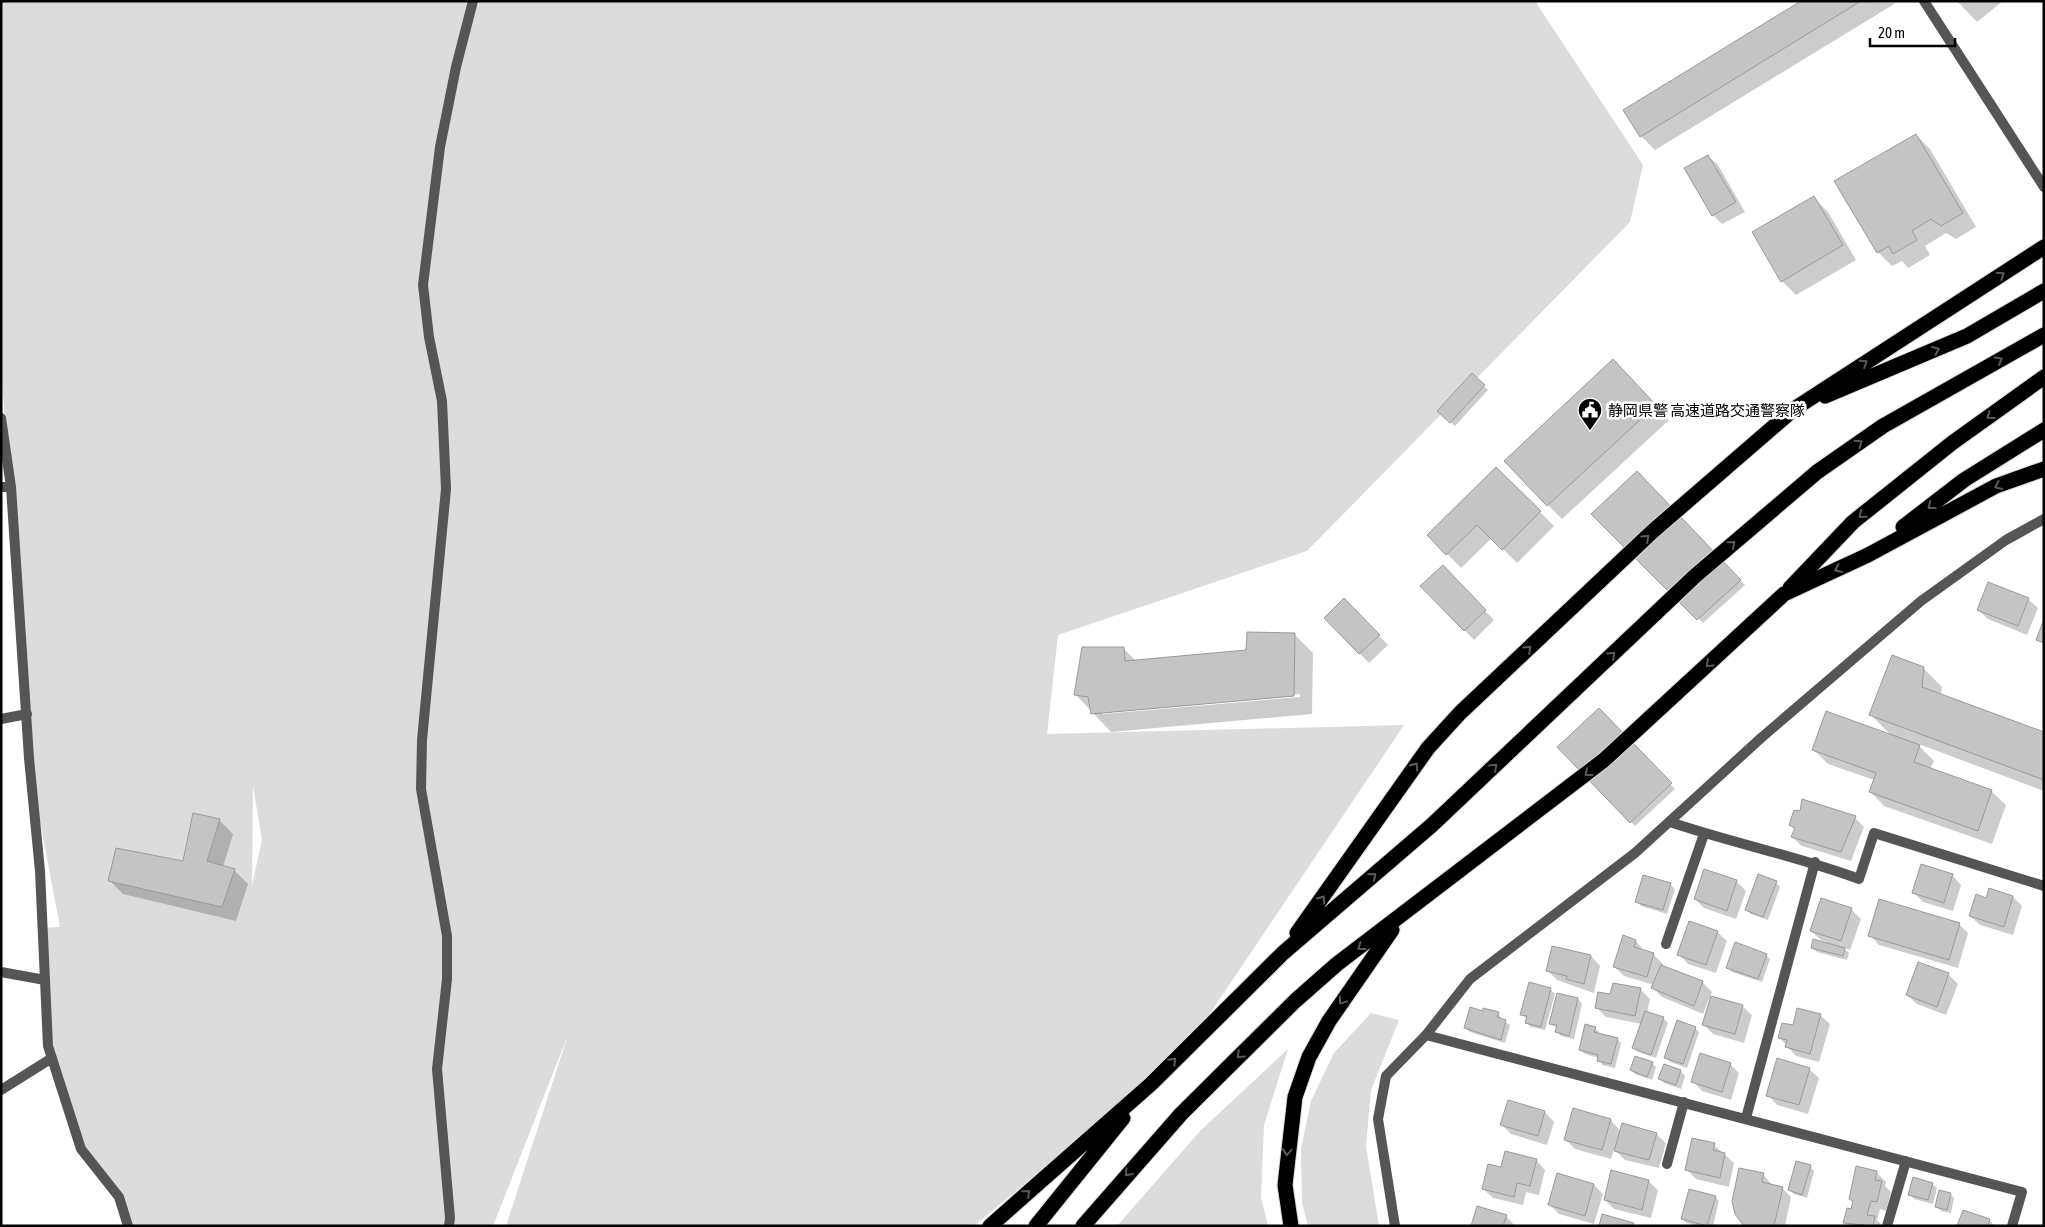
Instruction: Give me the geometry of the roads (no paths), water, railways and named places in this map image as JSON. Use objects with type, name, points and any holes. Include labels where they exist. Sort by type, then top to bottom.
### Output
[{"type":"highway","points":[[1283,953],[1428,748],[1460,713],[1653,532],[1794,409],[2044,247]]},
{"type":"highway","points":[[1794,409],[1967,336],[2044,291]]},
{"type":"highway","points":[[990,1226],[1151,1084],[1283,953],[1432,825],[1695,576],[1817,472],[1883,426],[2044,335]]},
{"type":"highway","points":[[1083,1226],[1180,1114],[1288,1008],[1337,964],[1400,918],[1604,760],[1784,594],[1853,522],[1952,443],[2044,377]]},
{"type":"highway","points":[[1868,555],[1964,480],[2044,430]]},
{"type":"highway","points":[[1784,594],[1868,555],[1996,486],[2044,469]]},
{"type":"highway","points":[[1291,1226],[1285,1185],[1288,1144],[1295,1097],[1306,1065],[1329,1021],[1400,918]]},
{"type":"highway","points":[[1036,1226],[1151,1084]]},
{"type":"street","points":[[449,1226],[450,1218],[437,1069],[446,979],[447,936],[421,789],[422,740],[446,489],[442,401],[429,337],[423,284],[440,147],[456,67],[473,1]]},
{"type":"street","points":[[1924,1],[2044,187]]},
{"type":"street","points":[[1,418],[40,870],[48,1046],[81,1149],[119,1197],[128,1226]]},
{"type":"street","points":[[1395,1226],[1378,1119],[1386,1076],[1426,1035],[1470,979],[1635,853],[1761,738],[1920,601],[2006,540],[2044,519]]},
{"type":"street","points":[[1,719],[27,714]]},
{"type":"street","points":[[1670,822],[1704,834],[1815,862],[1859,879],[1874,833],[2044,886]]},
{"type":"street","points":[[1666,944],[1704,834]]},
{"type":"street","points":[[1746,1118],[1815,862]]},
{"type":"street","points":[[1,972],[44,980]]},
{"type":"street","points":[[1426,1035],[2022,1192],[2012,1226]]},
{"type":"street","points":[[1,1090],[52,1058]]},
{"type":"street","points":[[1667,1164],[1684,1102]]},
{"type":"street","points":[[1887,1226],[1906,1161]]},
{"type":"place","name":"静岡県警 高速道路交通警察隊","points":[[1590,431]]}]
